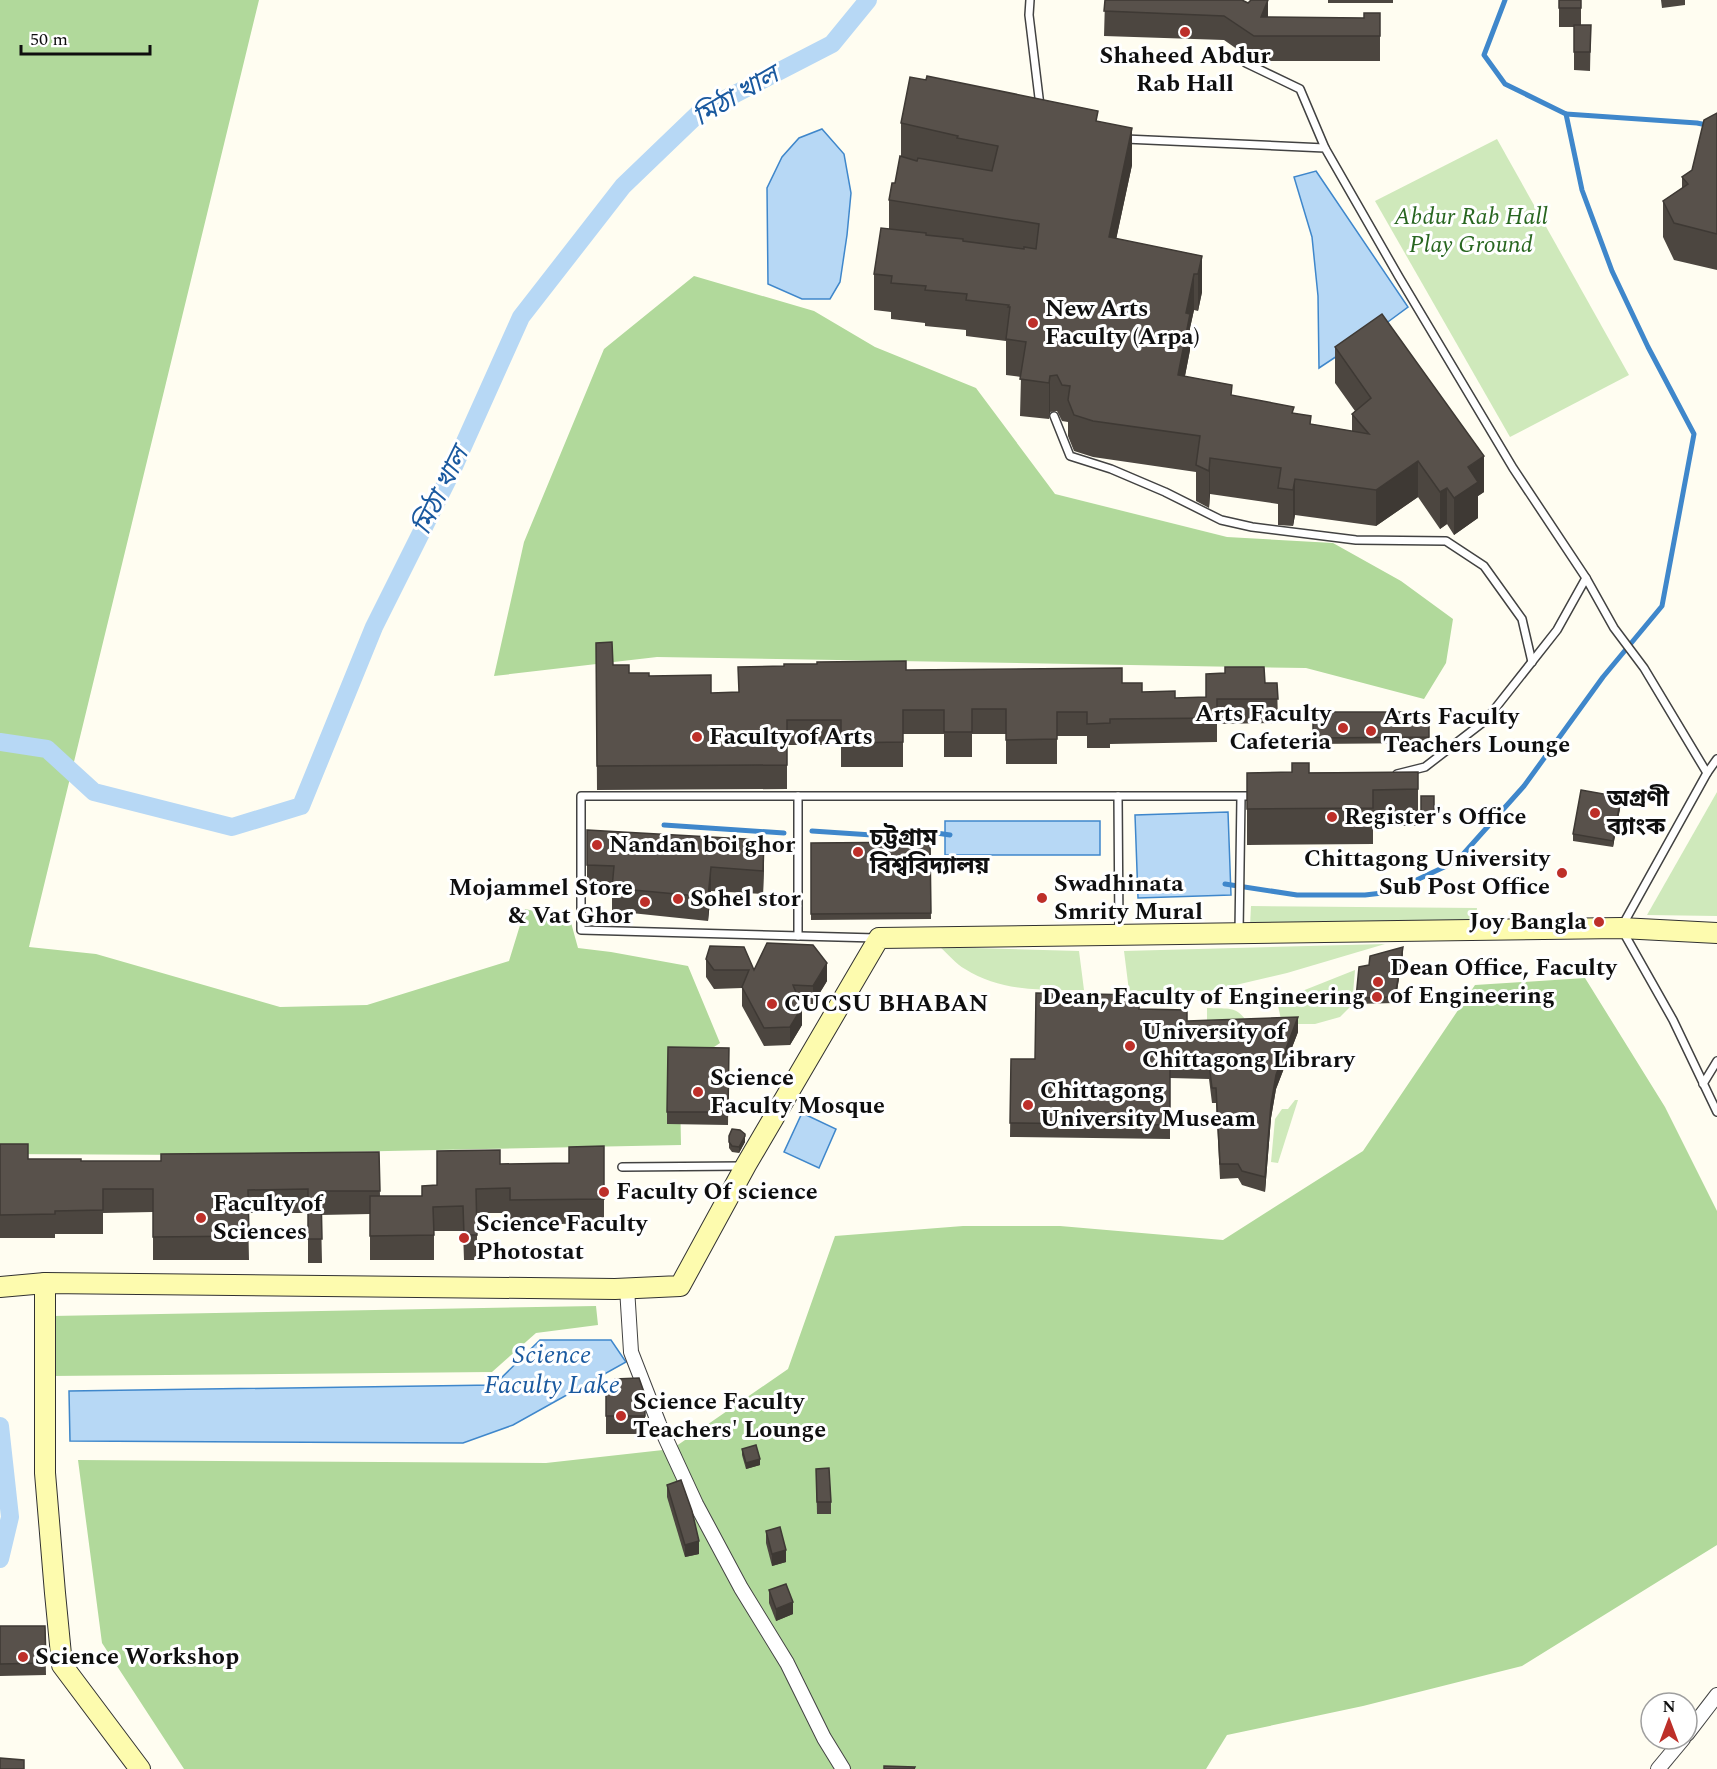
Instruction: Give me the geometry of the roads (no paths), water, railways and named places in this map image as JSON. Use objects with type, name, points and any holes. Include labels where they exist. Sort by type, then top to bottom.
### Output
[{"type":"street","points":[[0,1287],[45,1283],[627,1288],[680,1286],[746,1166],[879,938],[1621,928],[1717,933]]},
{"type":"street","points":[[45,1283],[45,1473],[62,1665],[140,1769]]},
{"type":"street","points":[[627,1288],[631,1352],[659,1424],[696,1504],[741,1588],[787,1663],[824,1738],[843,1769]]},
{"type":"street","points":[[1699,1718],[1717,1695]]},
{"type":"street","points":[[1658,1769],[1673,1751]]},
{"type":"lane","points":[[1030,0],[1029,15],[1041,114]]},
{"type":"lane","points":[[1246,63],[1300,89],[1325,148],[1398,277],[1501,448],[1586,578],[1614,628],[1644,668],[1707,773]]},
{"type":"lane","points":[[1117,139],[1325,148]]},
{"type":"lane","points":[[1054,416],[1070,456],[1111,469],[1165,492],[1221,520],[1252,527],[1356,540],[1446,541],[1484,566],[1522,619],[1532,662]]},
{"type":"lane","points":[[1392,776],[1425,767],[1486,720],[1557,630],[1586,578]]},
{"type":"lane","points":[[1717,759],[1621,928],[1672,1020],[1717,1112]]},
{"type":"lane","points":[[879,938],[580,930],[580,796],[1241,797],[1263,795]]},
{"type":"lane","points":[[798,796],[798,936]]},
{"type":"lane","points":[[1118,796],[1119,935]]},
{"type":"lane","points":[[1239,933],[1241,797]]},
{"type":"lane","points":[[1703,1084],[1717,1061]]},
{"type":"lane","points":[[622,1167],[746,1166]]},
{"type":"water","points":[[822,129],[844,154],[851,193],[847,235],[840,282],[830,299],[802,299],[768,284],[767,188],[782,157],[799,138]]},
{"type":"water","points":[[1316,171],[1408,307],[1319,368],[1318,296],[1312,237],[1294,177]]},
{"type":"water","points":[[1228,812],[1231,895],[1138,898],[1135,815]]},
{"type":"water","points":[[945,821],[1100,821],[1100,855],[945,855]]},
{"type":"water","points":[[802,1113],[836,1129],[819,1168],[784,1152]]},
{"type":"water","name":"Science Faculty Lake","points":[[540,1340],[611,1340],[626,1362],[513,1425],[463,1443],[70,1441],[69,1391],[494,1385]]},
{"type":"waterway","name":"মিঠা খাল","points":[[0,742],[47,749],[94,792],[232,827],[301,806],[374,627],[451,473],[521,317],[623,186],[700,112],[832,44],[868,0]]},
{"type":"waterway","points":[[1225,884],[1297,895],[1365,895],[1391,892],[1457,861],[1524,786],[1603,677],[1662,606],[1694,434],[1648,347],[1612,271],[1582,190],[1566,114],[1505,84],[1484,55],[1505,0]]},
{"type":"waterway","points":[[1566,114],[1697,123],[1717,127]]},
{"type":"waterway","points":[[664,825],[784,833]]},
{"type":"waterway","points":[[812,831],[872,835],[916,830],[950,835]]},
{"type":"waterway","points":[[0,1426],[10,1517],[0,1559]]},
{"type":"place","name":"Shaheed Abdur Rab Hall","points":[[1185,32]]},
{"type":"place","name":"New Arts Faculty (Arpa)","points":[[1033,323]]},
{"type":"place","name":"Arts Faculty Cafeteria","points":[[1343,728]]},
{"type":"place","name":"Arts Faculty Teachers Lounge","points":[[1371,731]]},
{"type":"place","name":"Faculty of Arts","points":[[697,737]]},
{"type":"place","name":"অগ্রণী ব্যাংক","points":[[1595,813]]},
{"type":"place","name":"Register's Office","points":[[1332,817]]},
{"type":"place","name":"Nandan boi ghor","points":[[597,845]]},
{"type":"place","name":"চট্টগ্রাম বিশ্ববিদ্যালয়","points":[[858,852]]},
{"type":"place","name":"Chittagong University Sub Post Office","points":[[1562,873]]},
{"type":"place","name":"Swadhinata Smrity Mural","points":[[1042,898]]},
{"type":"place","name":"Sohel stor","points":[[678,899]]},
{"type":"place","name":"Mojammel Store & Vat Ghor","points":[[645,902]]},
{"type":"place","name":"Joy Bangla","points":[[1599,922]]},
{"type":"place","name":"Dean Office, Faculty of Engineering","points":[[1378,982]]},
{"type":"place","name":"Dean, Faculty of Engineering","points":[[1377,997]]},
{"type":"place","name":"CUCSU BHABAN","points":[[772,1004]]},
{"type":"place","name":"University of Chittagong Library","points":[[1130,1046]]},
{"type":"place","name":"Science Faculty Mosque","points":[[698,1092]]},
{"type":"place","name":"Chittagong University Museam","points":[[1028,1105]]},
{"type":"place","name":"Faculty Of science","points":[[604,1192]]},
{"type":"place","name":"Faculty of Sciences","points":[[201,1218]]},
{"type":"place","name":"Science Faculty Photostat","points":[[464,1238]]},
{"type":"place","name":"Science Faculty Teachers' Lounge","points":[[621,1416]]},
{"type":"place","name":"Science Workshop","points":[[23,1657]]},
{"type":"park label","name":"Abdur Rab Hall Play Ground","points":[[1471,231]]}]
